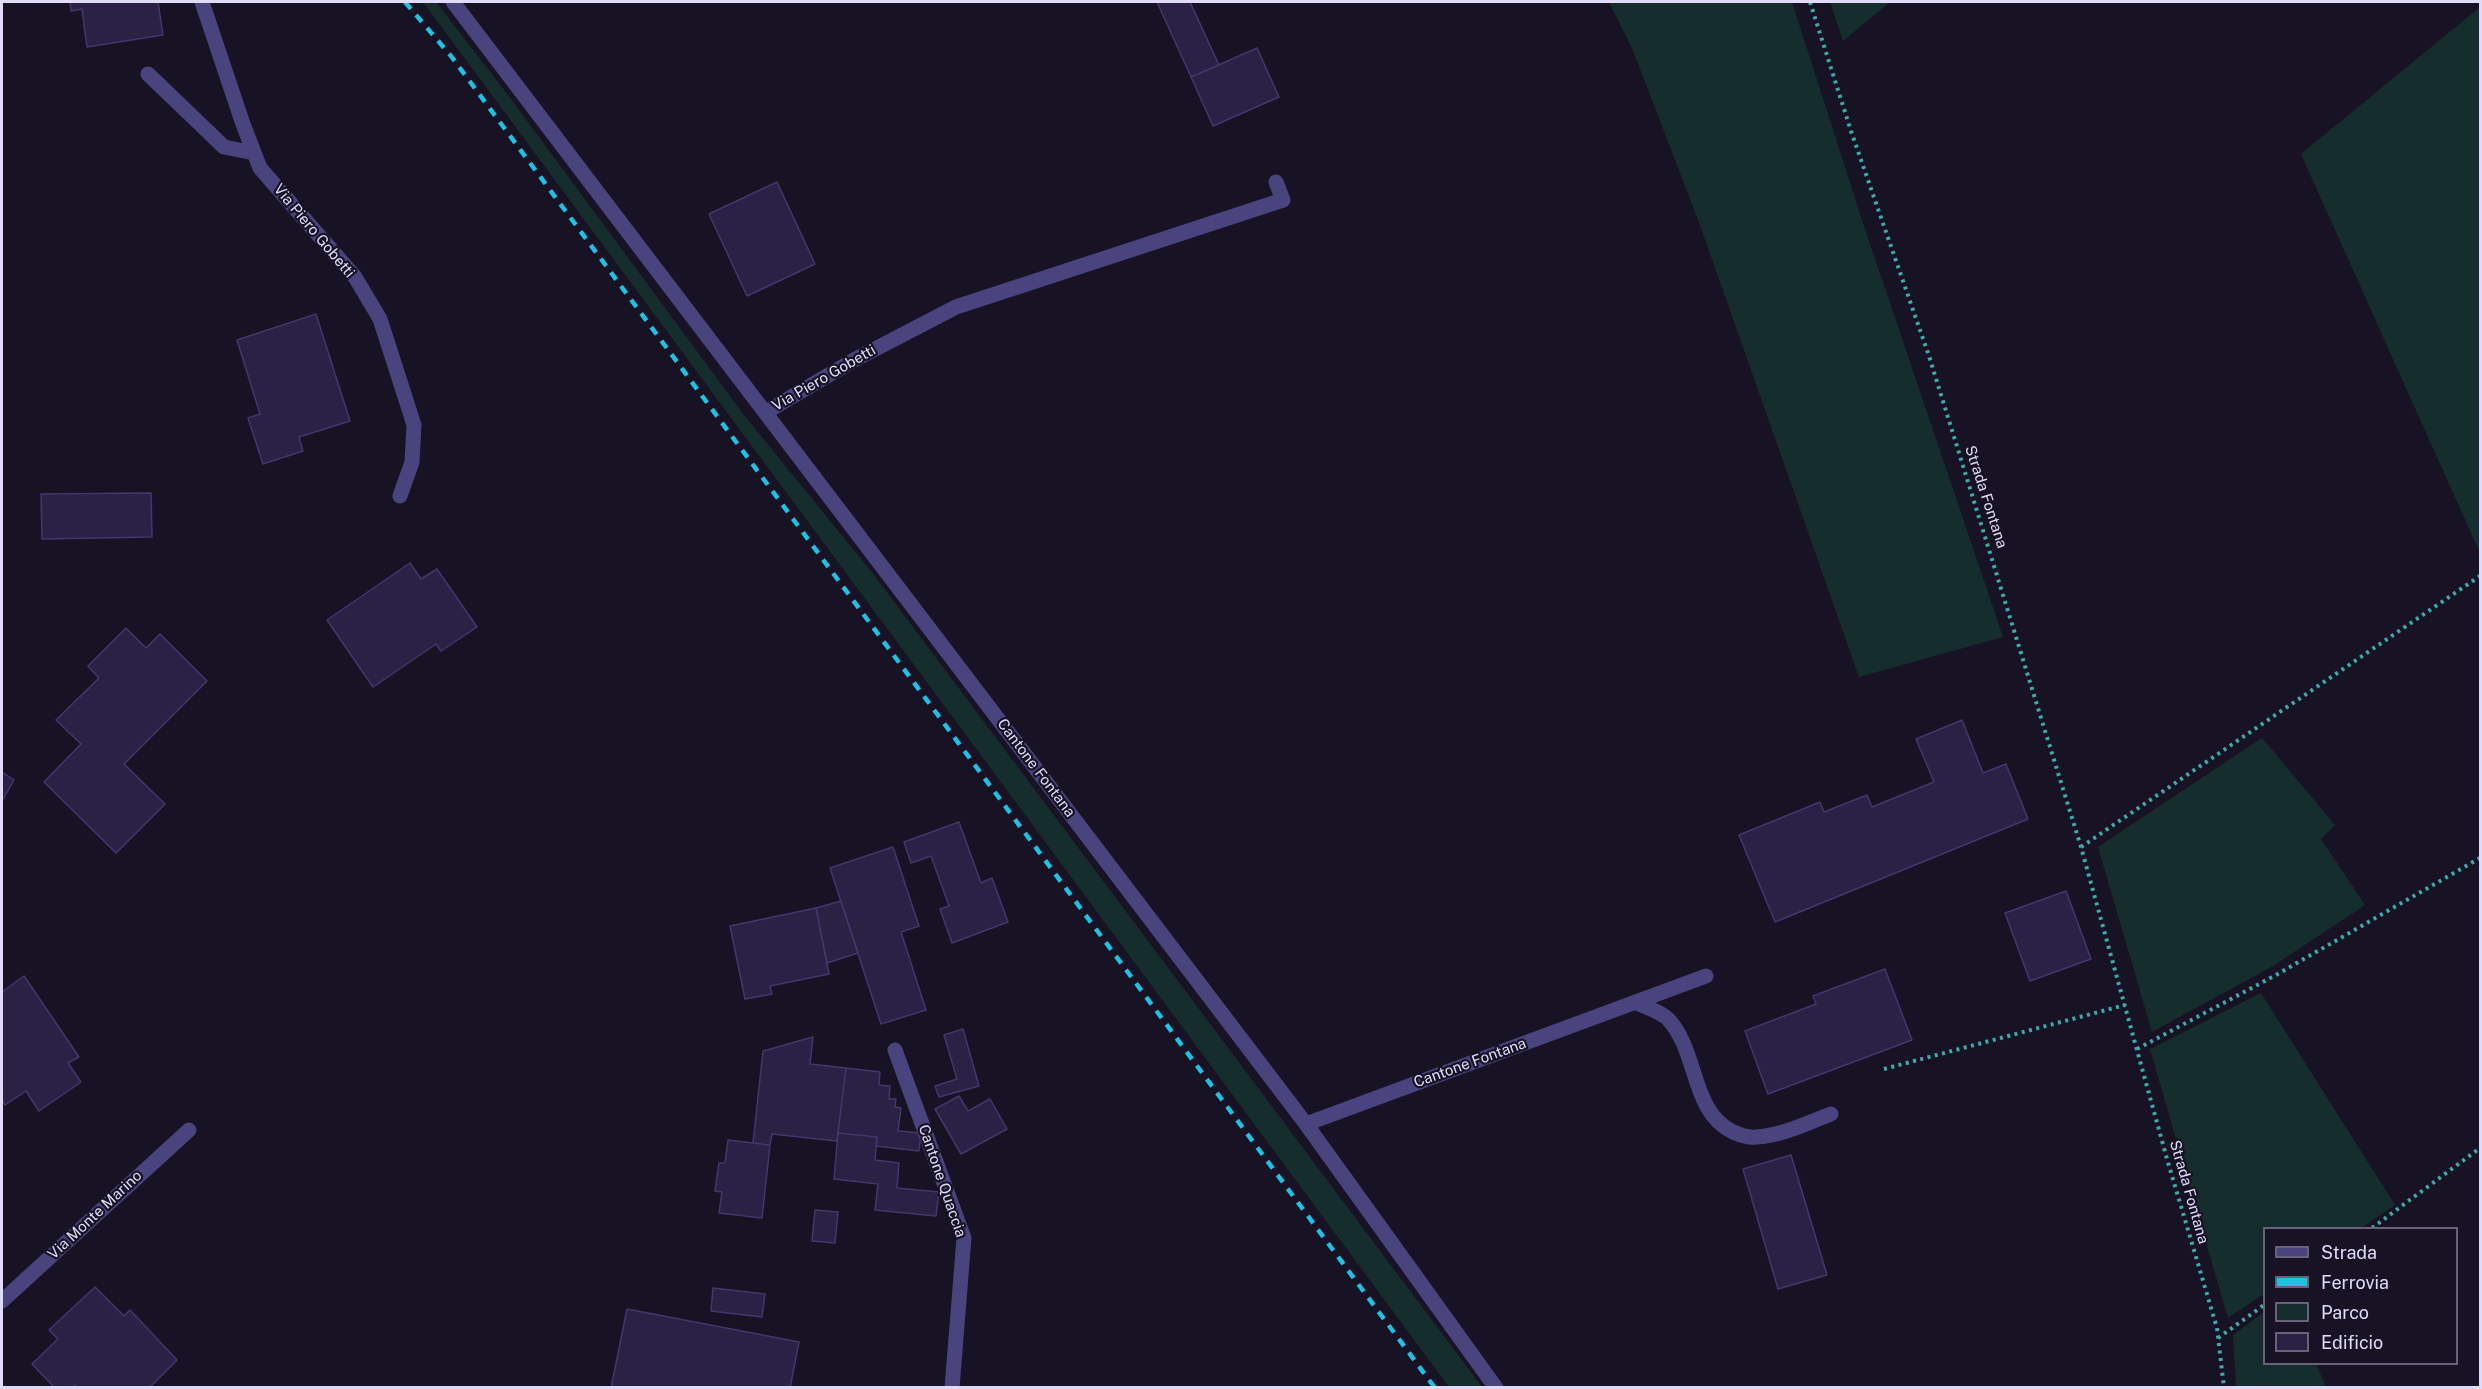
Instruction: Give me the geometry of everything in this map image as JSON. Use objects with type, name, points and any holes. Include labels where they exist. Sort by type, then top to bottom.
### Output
[{"type":"street","name":"Via Piero Gobetti","points":[[202,2],[260,168],[355,277],[380,319],[414,425],[412,462],[400,496]]},
{"type":"street","name":"Via Piero Gobetti","points":[[453,2],[765,412],[854,360],[956,307],[1282,200],[1276,182]]},
{"type":"street","points":[[148,74],[224,147],[254,153]]},
{"type":"street","name":"Cantone Fontana","points":[[765,412],[1306,1124],[1496,1388]]},
{"type":"street","name":"Cantone Fontana","points":[[1306,1124],[1706,976]]},
{"type":"street","points":[[1635,1002],[1666,1017],[1680,1035],[1706,1106],[1718,1123],[1736,1133],[1752,1138],[1768,1136],[1831,1114]]},
{"type":"street","name":"Cantone Quaccia","points":[[895,1050],[964,1238],[952,1388]]},
{"type":"street","name":"Via Monte Marino","points":[[2,1301],[189,1130]]},
{"type":"path","name":"Strada Fontana","points":[[1810,2],[1855,142],[1929,356],[2081,847],[2136,1049],[2217,1328],[2224,1388]]},
{"type":"path","points":[[2081,847],[2481,576]]},
{"type":"path","points":[[2136,1049],[2276,975],[2481,858]]},
{"type":"path","points":[[1884,1069],[2125,1005]]},
{"type":"path","points":[[2373,1227],[2481,1148]]},
{"type":"path","points":[[2218,1339],[2263,1306]]},
{"type":"green space","points":[[423,2],[436,2],[508,95],[744,415],[874,575],[1482,1387],[1449,1387]]},
{"type":"green space","points":[[1609,2],[1792,2],[1862,220],[2003,637],[1859,677],[1700,225],[1632,48]]},
{"type":"green space","points":[[1830,2],[1890,2],[1843,41]]},
{"type":"green space","points":[[2480,7],[2480,553],[2301,154]]},
{"type":"green space","points":[[2262,738],[2335,825],[2321,839],[2365,905],[2273,966],[2152,1032],[2098,847]]},
{"type":"green space","points":[[2261,993],[2395,1205],[2362,1227],[2263,1227],[2263,1295],[2228,1318],[2150,1049]]},
{"type":"green space","points":[[2263,1313],[2263,1365],[2316,1365],[2326,1387],[2236,1387],[2233,1335]]},
{"type":"building","points":[[70,2],[158,2],[163,35],[87,47],[82,9],[71,11]]},
{"type":"building","points":[[1157,2],[1190,2],[1219,65],[1191,77]]},
{"type":"building","points":[[1257,48],[1279,97],[1213,126],[1191,77]]},
{"type":"building","points":[[777,182],[815,264],[747,296],[709,214]]},
{"type":"building","points":[[316,314],[350,421],[299,437],[303,451],[263,464],[248,418],[260,414],[237,340]]},
{"type":"building","points":[[151,493],[152,537],[42,539],[41,494]]},
{"type":"building","points":[[410,563],[421,579],[437,569],[477,627],[441,651],[436,644],[373,687],[327,620]]},
{"type":"building","points":[[126,628],[146,648],[160,634],[207,681],[124,764],[165,804],[116,853],[44,782],[81,744],[56,720],[99,678],[88,666]]},
{"type":"building","points":[[1962,720],[1983,773],[2006,764],[2028,819],[1775,922],[1739,835],[1820,802],[1824,812],[1867,795],[1872,807],[1934,782],[1916,739]]},
{"type":"building","points":[[2,772],[14,780],[2,801]]},
{"type":"building","points":[[959,822],[981,883],[992,878],[1008,922],[952,943],[940,909],[949,906],[931,856],[911,863],[904,842]]},
{"type":"building","points":[[893,847],[919,926],[901,932],[926,1010],[881,1024],[830,868]]},
{"type":"building","points":[[2066,891],[2091,959],[2030,981],[2005,913]]},
{"type":"building","points":[[841,901],[858,953],[827,963],[816,908]]},
{"type":"building","points":[[816,908],[829,974],[770,986],[772,994],[745,999],[730,926]]},
{"type":"building","points":[[1885,969],[1912,1040],[1768,1094],[1745,1031],[1816,1004],[1813,996]]},
{"type":"building","points":[[24,976],[79,1057],[68,1063],[81,1082],[39,1111],[26,1091],[5,1105],[2,1100],[2,992]]},
{"type":"building","points":[[963,1029],[979,1086],[939,1097],[935,1086],[957,1079],[944,1035]]},
{"type":"building","points":[[813,1037],[810,1064],[846,1068],[837,1141],[772,1134],[770,1145],[753,1143],[763,1051]]},
{"type":"building","points":[[846,1068],[880,1072],[879,1085],[890,1086],[889,1099],[896,1099],[895,1107],[901,1108],[898,1131],[921,1133],[919,1151],[876,1146],[877,1137],[838,1133]]},
{"type":"building","points":[[959,1096],[968,1111],[990,1099],[1007,1129],[961,1154],[935,1109]]},
{"type":"building","points":[[838,1133],[877,1137],[875,1160],[899,1163],[897,1188],[939,1192],[936,1216],[875,1210],[878,1184],[834,1179]]},
{"type":"building","points":[[728,1140],[770,1145],[762,1218],[719,1213],[722,1192],[715,1191],[719,1163],[725,1163]]},
{"type":"building","points":[[1791,1155],[1827,1275],[1778,1289],[1743,1169]]},
{"type":"building","points":[[815,1210],[838,1212],[835,1243],[812,1241]]},
{"type":"building","points":[[95,1287],[124,1316],[130,1310],[177,1360],[149,1388],[77,1388],[75,1385],[72,1388],[55,1388],[32,1364],[58,1339],[49,1330]]},
{"type":"building","points":[[713,1288],[765,1294],[762,1317],[711,1311]]},
{"type":"building","points":[[627,1309],[799,1342],[790,1388],[611,1388]]},
{"type":"railway","points":[[405,2],[451,56],[1435,1388]]}]
